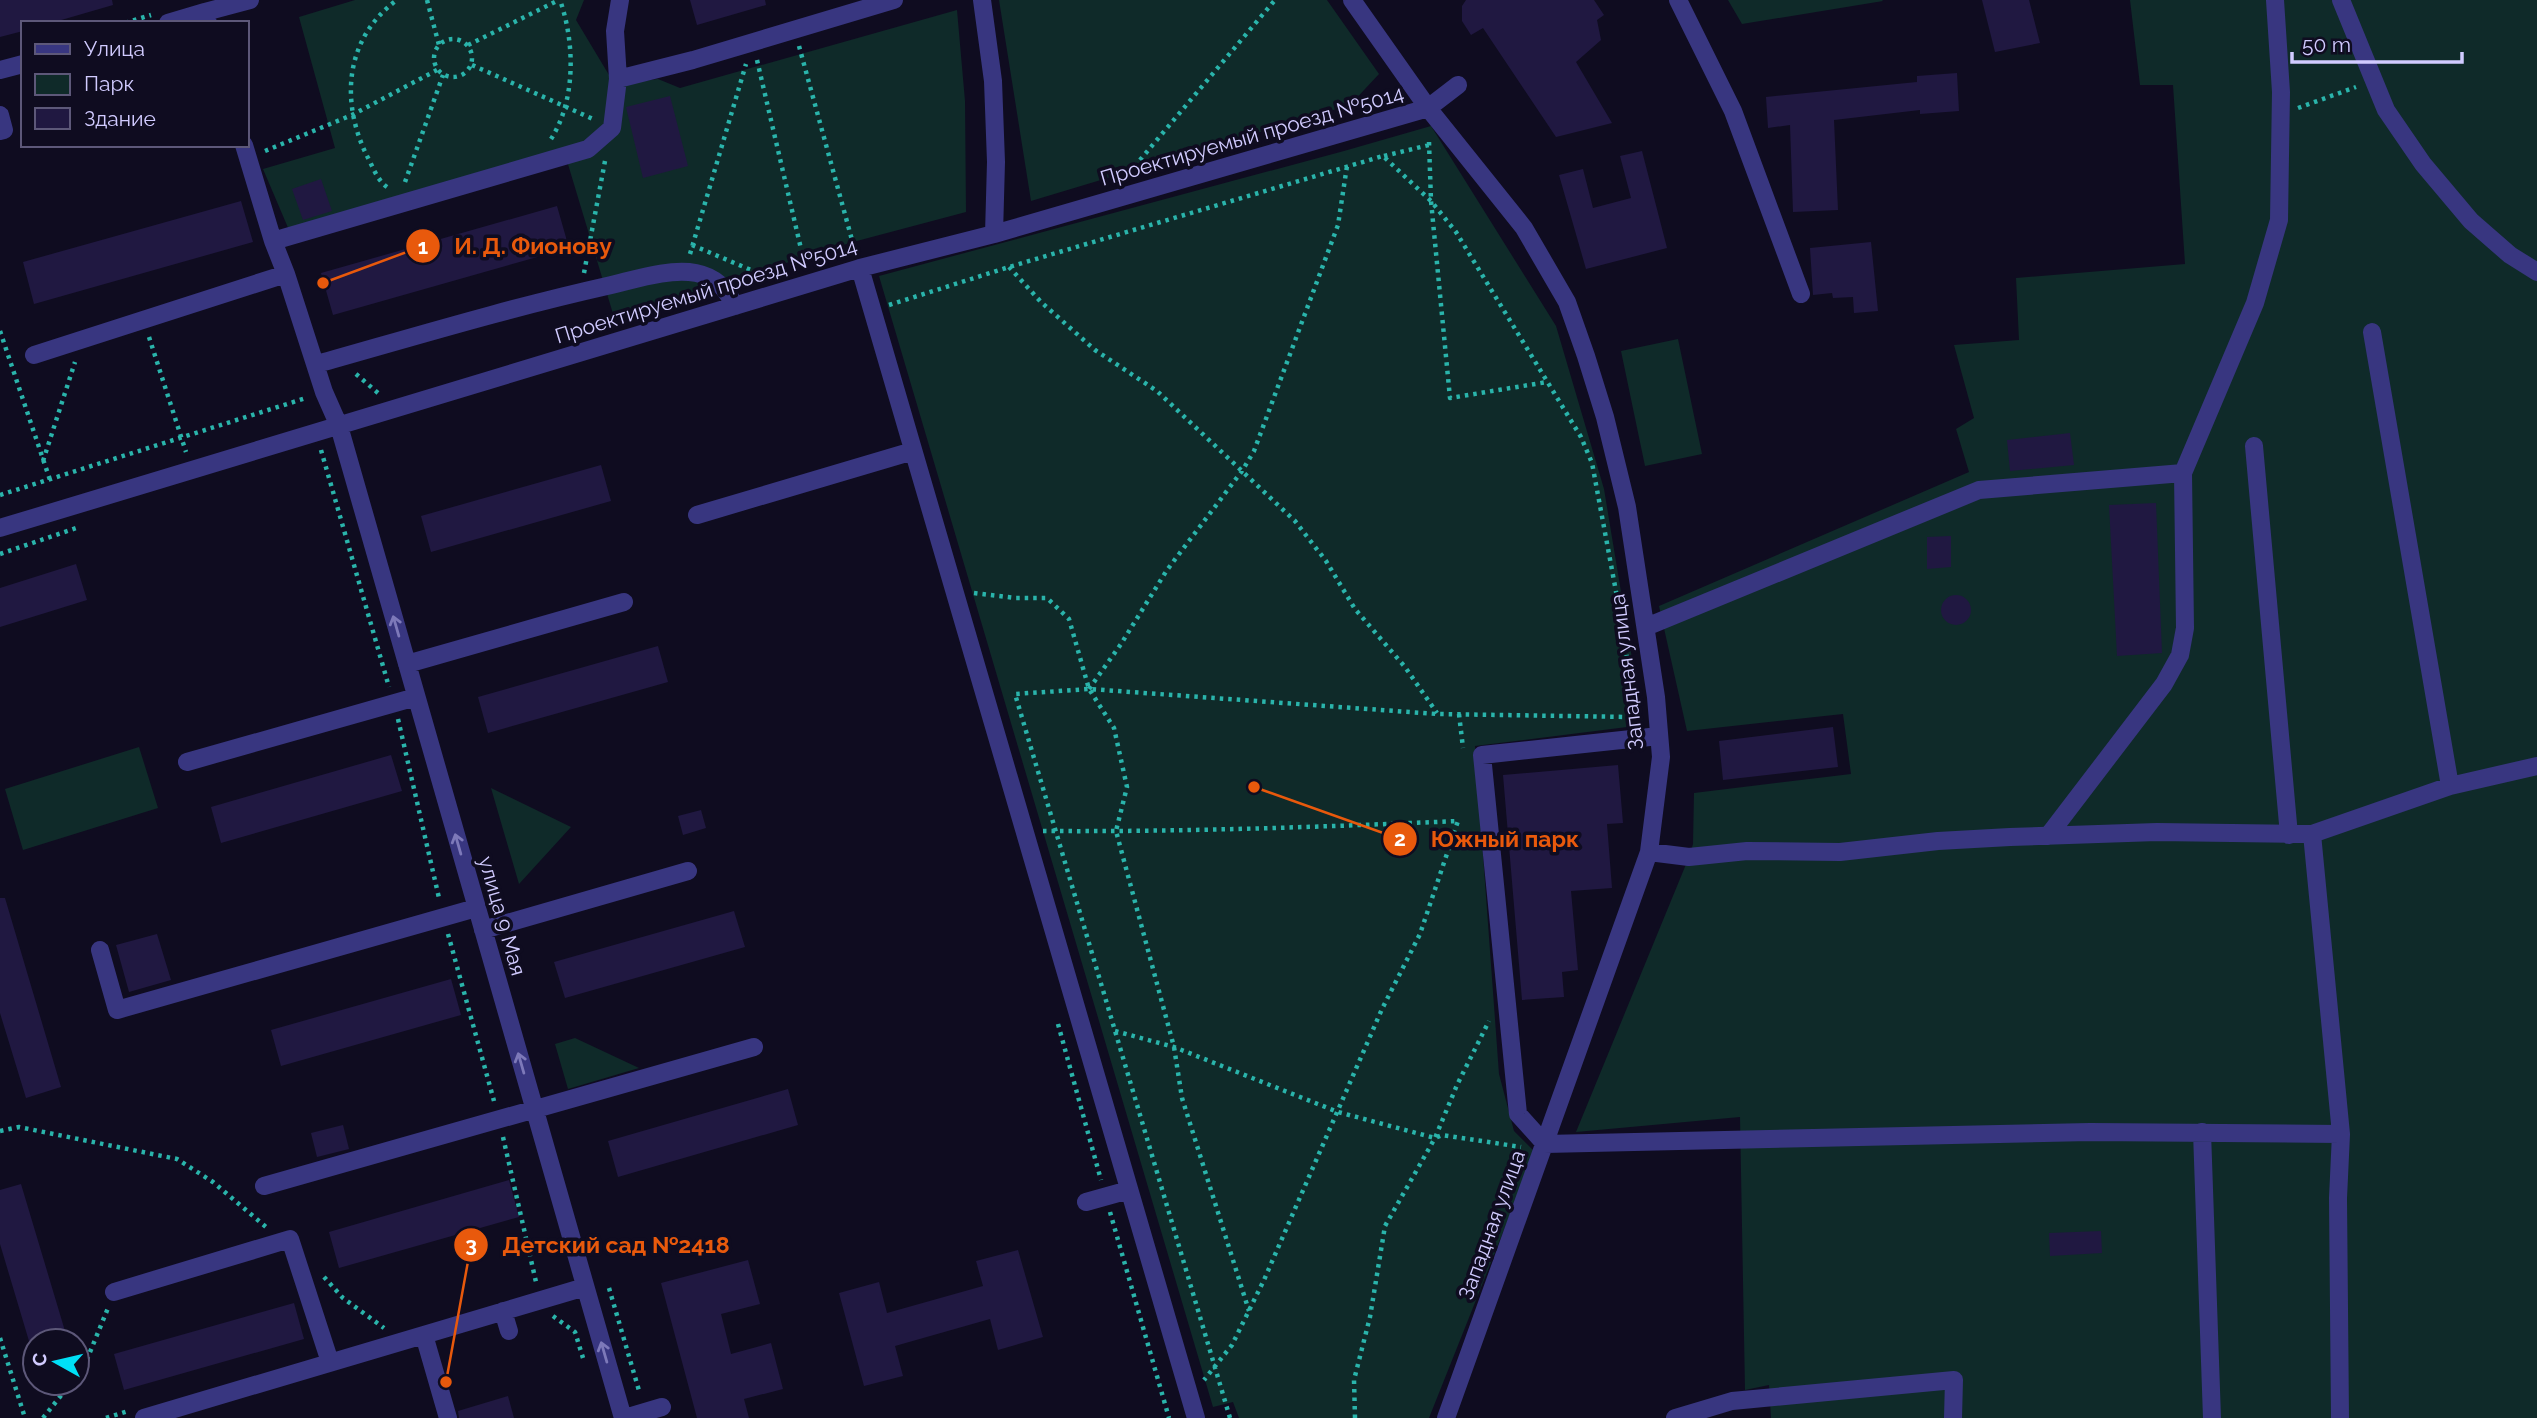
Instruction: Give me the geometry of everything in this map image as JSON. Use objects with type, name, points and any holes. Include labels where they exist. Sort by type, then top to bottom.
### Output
[{"type":"street","points":[[181,21],[207,17],[250,0]]},
{"type":"street","points":[[273,241],[401,200],[588,149],[612,128],[618,79],[615,31],[620,0]]},
{"type":"street","points":[[618,79],[894,0]]},
{"type":"street","points":[[982,0],[993,81],[996,162],[994,234]]},
{"type":"street","name":"Западная улица","points":[[1352,0],[1428,108],[1524,229],[1567,302],[1608,430],[1627,507],[1646,627],[1661,757],[1649,852],[1446,1418]]},
{"type":"street","points":[[1678,0],[1733,111],[1801,294]]},
{"type":"street","points":[[2048,836],[2164,684],[2180,655],[2185,628],[2183,473],[2255,303],[2278,220],[2281,114],[2275,0]]},
{"type":"street","points":[[2341,0],[2386,110],[2423,164],[2471,221],[2510,255],[2537,272]]},
{"type":"street","points":[[0,70],[21,65]]},
{"type":"street","points":[[1428,108],[1458,85]]},
{"type":"street","name":"Проектируемый проезд №5014","points":[[0,528],[735,306],[858,261],[994,234],[1428,108]]},
{"type":"street","points":[[0,115],[4,130],[0,131]]},
{"type":"street","name":"улица 9 Мая","points":[[246,151],[273,241],[317,364],[324,393],[339,426],[624,1418]]},
{"type":"street","points":[[858,261],[1196,1418]]},
{"type":"street","points":[[317,364],[581,290],[659,274],[695,272],[713,278],[727,290],[735,306]]},
{"type":"street","points":[[34,355],[286,274]]},
{"type":"street","points":[[2372,332],[2450,786]]},
{"type":"street","points":[[2254,446],[2289,835]]},
{"type":"street","points":[[697,515],[913,451]]},
{"type":"street","points":[[1646,627],[1979,490],[2183,473]]},
{"type":"street","points":[[407,664],[624,602]]},
{"type":"street","points":[[187,762],[416,697]]},
{"type":"street","points":[[1659,736],[1482,755],[1518,1114],[1544,1147],[2202,1132],[2341,1134]]},
{"type":"street","points":[[1649,852],[1689,858],[1747,851],[1840,852],[1938,841],[2048,836],[2157,832],[2312,834],[2450,786],[2537,766]]},
{"type":"street","points":[[2312,834],[2341,1134],[2338,1198],[2340,1418]]},
{"type":"street","points":[[482,930],[688,871]]},
{"type":"street","points":[[100,950],[117,1010],[477,908]]},
{"type":"street","points":[[264,1186],[754,1046]]},
{"type":"street","points":[[2202,1132],[2212,1418]]},
{"type":"street","points":[[1086,1202],[1129,1190]]},
{"type":"street","points":[[114,1292],[290,1239],[330,1362]]},
{"type":"street","points":[[144,1418],[585,1287]]},
{"type":"street","points":[[503,1311],[509,1331]]},
{"type":"street","points":[[424,1335],[448,1418]]},
{"type":"street","points":[[1675,1418],[1732,1401],[1954,1380],[1953,1418]]},
{"type":"street","points":[[624,1418],[662,1406]]},
{"type":"path","points":[[397,0],[366,32],[356,54],[349,95],[352,115],[381,183],[401,200],[443,75]]},
{"type":"path","points":[[427,0],[439,45]]},
{"type":"path","points":[[468,45],[560,0],[569,35],[570,74],[566,106],[560,126],[548,144]]},
{"type":"path","points":[[1105,202],[1275,0]]},
{"type":"path","points":[[795,29],[858,261]]},
{"type":"path","points":[[449,39],[459,39],[468,45],[473,55],[472,65],[466,74],[450,78],[437,70],[433,56],[439,45],[449,39]]},
{"type":"path","points":[[684,273],[753,42]]},
{"type":"path","points":[[753,42],[805,267]]},
{"type":"path","points":[[472,65],[612,128],[581,290]]},
{"type":"path","points":[[246,151],[305,136],[352,115],[437,70]]},
{"type":"path","points":[[2281,114],[2374,81]]},
{"type":"path","points":[[1428,108],[1431,201],[1450,398],[1547,382]]},
{"type":"path","points":[[888,306],[1347,166],[1429,145]]},
{"type":"path","points":[[1384,156],[1431,201],[1456,232],[1581,437],[1592,463],[1624,634],[1634,717]]},
{"type":"path","points":[[1089,689],[1121,644],[1167,569],[1242,471],[1254,450],[1338,225],[1347,166]]},
{"type":"path","points":[[692,245],[768,277]]},
{"type":"path","points":[[843,257],[858,261]]},
{"type":"path","points":[[793,271],[818,264]]},
{"type":"path","points":[[1009,267],[1041,302],[1095,350],[1157,391],[1296,521],[1326,561],[1354,609],[1405,667],[1437,714]]},
{"type":"path","points":[[143,320],[187,455]]},
{"type":"path","points":[[0,330],[50,480]]},
{"type":"path","points":[[43,461],[82,340]]},
{"type":"path","points":[[338,358],[384,399]]},
{"type":"path","points":[[0,495],[324,393]]},
{"type":"path","points":[[321,447],[394,704],[443,916],[499,1119],[537,1287]]},
{"type":"path","points":[[974,593],[1016,598],[1047,598],[1069,619],[1089,689],[1114,729],[1127,787],[1116,831],[1174,1047],[1182,1098],[1249,1311]]},
{"type":"path","points":[[1230,1418],[1016,694],[1089,689],[1437,714],[1634,717],[1659,736]]},
{"type":"path","points":[[1459,714],[1463,755]]},
{"type":"path","points":[[1024,830],[1116,831],[1458,821],[1420,933],[1382,1009],[1339,1112],[1249,1311],[1232,1345],[1190,1397]]},
{"type":"path","points":[[1355,1418],[1354,1380],[1370,1317],[1385,1226],[1435,1138],[1457,1085],[1491,1016]]},
{"type":"path","points":[[1115,1031],[1174,1047],[1339,1112],[1435,1138],[1442,1135],[1544,1147]]},
{"type":"path","points":[[0,1131],[19,1127],[177,1159],[247,1209],[274,1234],[290,1239]]},
{"type":"path","points":[[321,1273],[343,1298],[401,1342]]},
{"type":"path","points":[[91,1350],[114,1292]]},
{"type":"path","points":[[544,1309],[575,1332],[586,1369]]},
{"type":"path","points":[[0,1338],[25,1418]]},
{"type":"path","points":[[43,1418],[60,1397]]},
{"type":"green space","points":[[355,0],[584,0],[576,20],[615,85],[658,79],[680,88],[957,10],[965,101],[966,212],[853,242],[614,317],[564,151],[289,230],[263,169],[335,148],[299,17]]},
{"type":"green space","points":[[999,0],[1327,0],[1379,74],[1350,105],[1031,201]]},
{"type":"green space","points":[[1728,0],[1882,0],[1883,1],[1742,24]]},
{"type":"green space","points":[[2130,0],[2537,0],[2537,1418],[1771,1418],[1769,1385],[1745,1390],[1740,1117],[1576,1132],[1689,857],[1693,844],[1694,793],[1851,774],[1843,714],[1687,731],[1659,606],[1969,472],[1956,429],[1974,418],[1954,345],[2019,340],[2016,278],[2185,264],[2173,85],[2140,85]]},
{"type":"green space","points":[[1431,126],[1556,326],[1604,489],[1643,725],[1475,746],[1499,1074],[1514,1131],[1535,1152],[1429,1418],[1239,1418],[1233,1402],[1213,1407],[879,276]]},
{"type":"green space","points":[[1678,339],[1702,454],[1645,466],[1621,351]]},
{"type":"green space","points":[[139,747],[158,808],[23,850],[5,789]]},
{"type":"green space","points":[[491,788],[571,827],[519,884]]},
{"type":"green space","points":[[575,1038],[639,1068],[568,1089],[555,1044]]},
{"type":"building","points":[[0,0],[112,0],[113,5],[58,21],[21,21],[21,32],[0,37]]},
{"type":"building","points":[[690,0],[765,0],[766,5],[697,25]]},
{"type":"building","points":[[1466,0],[1594,0],[1604,15],[1597,20],[1601,40],[1576,62],[1612,123],[1556,137],[1483,28],[1471,35],[1462,21],[1462,6]]},
{"type":"building","points":[[1982,0],[2029,0],[2040,43],[1995,52]]},
{"type":"building","points":[[1957,73],[1959,111],[1920,114],[1920,110],[1834,120],[1838,210],[1793,212],[1790,125],[1768,128],[1766,97],[1917,82],[1917,76]]},
{"type":"building","points":[[670,96],[688,166],[643,178],[626,107]]},
{"type":"building","points":[[1642,151],[1667,248],[1586,269],[1559,175],[1583,169],[1593,208],[1631,198],[1620,156]]},
{"type":"building","points":[[321,179],[332,211],[303,220],[292,189]]},
{"type":"building","points":[[241,201],[253,242],[34,304],[23,262]]},
{"type":"building","points":[[557,206],[569,248],[333,315],[321,273]]},
{"type":"building","points":[[1871,242],[1878,311],[1854,313],[1853,297],[1833,298],[1832,293],[1813,295],[1810,248]]},
{"type":"building","points":[[2070,433],[2074,465],[2010,471],[2007,440]]},
{"type":"building","points":[[601,465],[611,501],[431,552],[421,516]]},
{"type":"building","points":[[2156,503],[2162,653],[2117,656],[2109,505]]},
{"type":"building","points":[[1951,536],[1951,567],[1927,569],[1927,537]]},
{"type":"building","points":[[76,564],[87,600],[0,627],[0,588]]},
{"type":"building","points":[[1956,595],[1966,600],[1971,610],[1966,620],[1956,625],[1946,620],[1941,610],[1946,600]]},
{"type":"building","points":[[658,646],[668,682],[488,733],[478,697]]},
{"type":"building","points":[[1833,727],[1838,767],[1723,780],[1719,741]]},
{"type":"building","points":[[391,755],[402,791],[221,843],[211,807]]},
{"type":"building","points":[[1618,765],[1623,823],[1607,824],[1612,888],[1571,891],[1578,970],[1562,972],[1564,997],[1522,1000],[1503,775]]},
{"type":"building","points":[[701,810],[706,828],[683,835],[678,816]]},
{"type":"building","points":[[0,898],[5,898],[61,1087],[26,1098],[0,1013]]},
{"type":"building","points":[[734,911],[745,947],[565,998],[554,962]]},
{"type":"building","points":[[157,934],[171,980],[129,992],[116,945]]},
{"type":"building","points":[[451,979],[461,1015],[281,1066],[271,1030]]},
{"type":"building","points":[[788,1089],[798,1125],[618,1177],[608,1141]]},
{"type":"building","points":[[343,1125],[349,1149],[317,1157],[311,1133]]},
{"type":"building","points":[[509,1180],[519,1217],[339,1268],[329,1232]]},
{"type":"building","points":[[21,1184],[64,1327],[25,1327],[0,1244],[0,1190]]},
{"type":"building","points":[[2101,1231],[2102,1253],[2050,1256],[2049,1233]]},
{"type":"building","points":[[1018,1250],[1043,1337],[998,1350],[990,1319],[895,1346],[903,1376],[864,1386],[839,1293],[879,1282],[887,1313],[983,1286],[976,1261]]},
{"type":"building","points":[[748,1260],[760,1304],[721,1314],[731,1354],[771,1343],[783,1389],[744,1399],[749,1418],[697,1418],[661,1283]]},
{"type":"building","points":[[294,1303],[304,1339],[124,1390],[114,1354]]},
{"type":"building","points":[[508,1396],[514,1418],[459,1418],[458,1411]]},
{"type":"place","name":"И. Д. Фионову","points":[[323,283]]},
{"type":"place","name":"Южный парк","points":[[1254,787]]},
{"type":"place","name":"Детский сад №2418","points":[[446,1382]]}]
